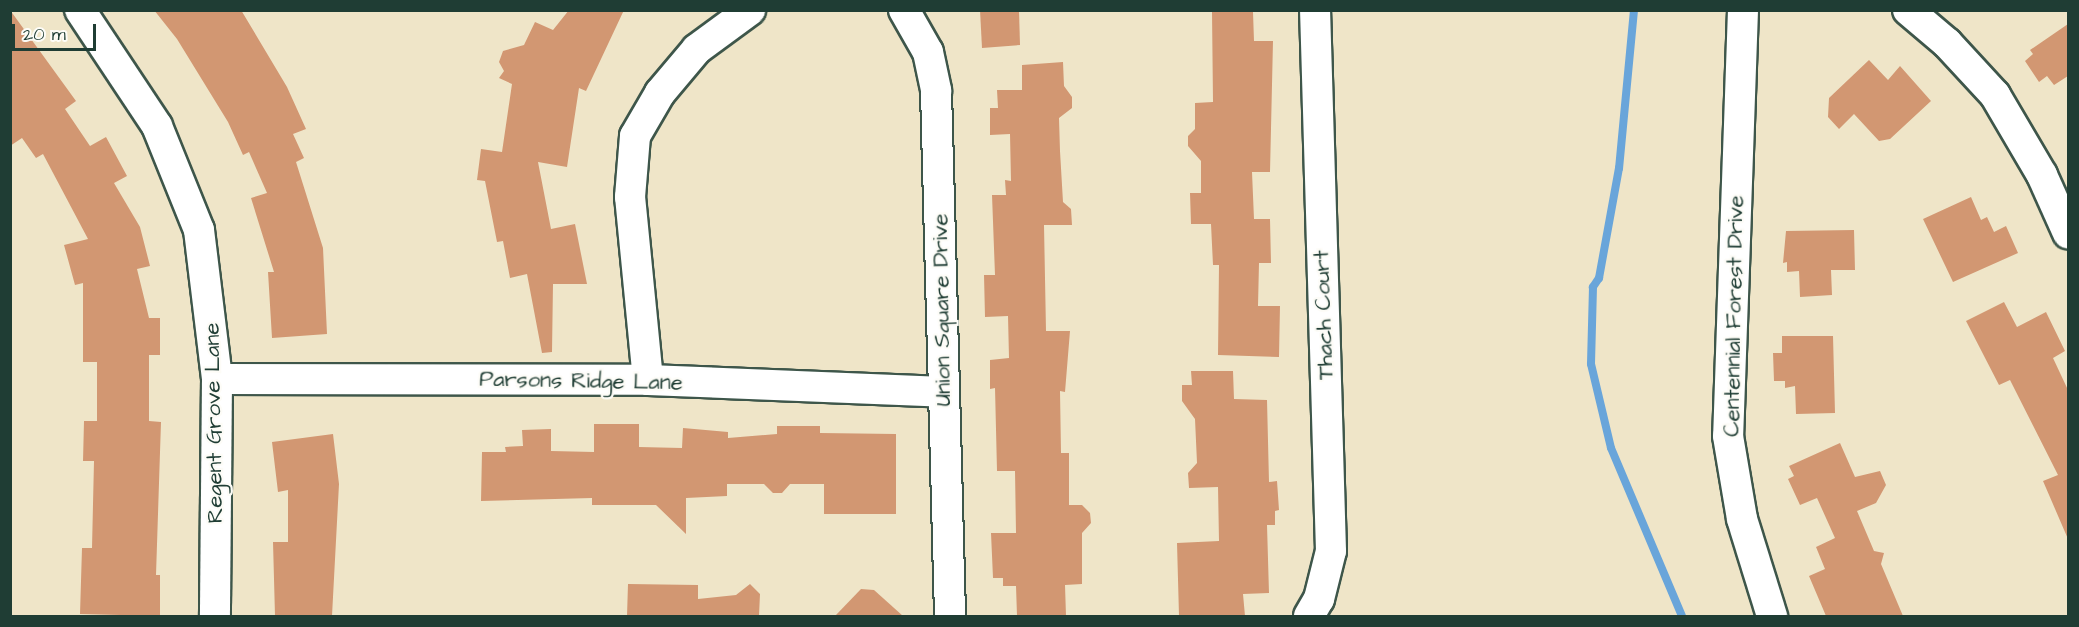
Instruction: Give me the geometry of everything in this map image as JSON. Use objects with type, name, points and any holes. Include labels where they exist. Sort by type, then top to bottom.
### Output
[{"type":"street","name":"Regent Grove Lane","points":[[80,10],[152,117],[183,185],[199,230],[217,379],[215,616]]},
{"type":"street","points":[[648,380],[630,197],[635,136],[660,93],[697,49],[750,10]]},
{"type":"street","name":"Union Square Drive","points":[[904,10],[928,52],[936,91],[950,616]]},
{"type":"street","name":"Thach Court","points":[[1309,616],[1319,599],[1330,551],[1315,10]]},
{"type":"street","name":"Centennial Forest Drive","points":[[1743,10],[1728,436],[1742,519],[1772,616]]},
{"type":"street","points":[[1908,10],[1947,43],[1995,95],[2042,175],[2068,233]]},
{"type":"street","name":"Parsons Ridge Lane","points":[[217,379],[648,380],[944,392]]},
{"type":"building","points":[[10,10],[76,101],[65,109],[90,146],[106,137],[127,176],[114,183],[140,227],[150,266],[137,269],[149,318],[160,318],[160,355],[149,355],[149,421],[161,422],[156,575],[160,575],[160,616],[80,614],[82,548],[92,548],[94,461],[83,461],[84,421],[97,421],[97,362],[83,362],[83,283],[75,285],[64,245],[88,239],[43,154],[36,158],[22,138],[10,146]]},
{"type":"building","points":[[154,10],[241,10],[287,87],[306,129],[293,134],[304,158],[296,162],[323,248],[327,334],[272,338],[268,272],[274,272],[251,198],[267,193],[249,152],[243,155],[228,122],[177,39]]},
{"type":"building","points":[[569,10],[624,10],[586,91],[579,88],[567,167],[538,162],[551,229],[575,224],[587,284],[553,284],[552,352],[542,353],[527,274],[510,278],[503,241],[497,242],[485,181],[477,180],[481,149],[502,152],[512,84],[499,78],[504,71],[499,62],[503,51],[524,45],[535,22],[553,30]]},
{"type":"building","points":[[980,10],[1019,10],[1020,45],[982,48]]},
{"type":"building","points":[[1212,12],[1253,12],[1254,41],[1273,41],[1270,172],[1252,172],[1254,219],[1270,219],[1271,263],[1259,263],[1258,306],[1280,306],[1279,357],[1218,355],[1219,265],[1213,265],[1211,224],[1191,224],[1190,193],[1201,193],[1201,161],[1188,146],[1188,136],[1195,129],[1195,103],[1213,102]]},
{"type":"building","points":[[2068,24],[2068,76],[2054,85],[2047,76],[2039,82],[2025,61],[2033,54],[2030,50]]},
{"type":"building","points":[[1869,60],[1888,80],[1900,66],[1931,101],[1890,139],[1879,141],[1854,114],[1839,129],[1828,117],[1829,98]]},
{"type":"building","points":[[1063,62],[1064,86],[1072,97],[1072,108],[1059,118],[1060,151],[1063,202],[1071,209],[1072,225],[1044,225],[1046,331],[1070,331],[1065,392],[1060,391],[1061,453],[1069,453],[1069,505],[1082,505],[1090,513],[1091,523],[1082,533],[1082,584],[1065,585],[1066,616],[1017,616],[1016,586],[1003,586],[1003,578],[993,578],[991,533],[1016,533],[1015,471],[997,471],[995,388],[990,389],[990,360],[1009,358],[1008,316],[985,317],[984,275],[995,275],[992,195],[1006,195],[1005,180],[1011,181],[1010,134],[990,135],[990,108],[998,108],[997,90],[1022,90],[1022,65]]},
{"type":"building","points":[[1971,197],[1981,220],[1987,217],[1994,232],[2006,226],[2018,253],[1953,282],[1923,219]]},
{"type":"building","points":[[1854,230],[1855,270],[1831,270],[1832,295],[1800,297],[1799,271],[1787,272],[1787,262],[1783,263],[1786,231]]},
{"type":"building","points":[[2004,302],[2017,327],[2046,312],[2065,351],[2053,358],[2068,390],[2068,539],[2043,481],[2058,475],[2010,380],[1999,385],[1966,321]]},
{"type":"building","points":[[1782,336],[1833,336],[1835,413],[1796,414],[1795,386],[1785,388],[1785,381],[1774,381],[1773,353],[1782,353]]},
{"type":"building","points":[[1191,371],[1233,371],[1234,399],[1267,400],[1269,482],[1277,481],[1279,510],[1275,511],[1275,525],[1267,525],[1269,593],[1243,594],[1245,616],[1179,616],[1177,543],[1219,541],[1218,487],[1189,488],[1188,473],[1197,463],[1195,419],[1182,401],[1182,385],[1192,385]]},
{"type":"building","points":[[594,424],[639,424],[639,447],[682,448],[683,428],[728,432],[728,438],[777,434],[777,426],[820,426],[820,433],[896,434],[896,514],[824,514],[824,484],[790,484],[782,493],[773,493],[764,484],[727,484],[727,496],[686,498],[686,534],[656,505],[592,505],[592,498],[481,501],[482,452],[506,452],[505,447],[523,446],[522,430],[551,429],[551,451],[594,452]]},
{"type":"building","points":[[333,434],[339,484],[332,616],[275,616],[273,542],[288,542],[288,490],[278,492],[272,442]]},
{"type":"building","points":[[1840,443],[1855,477],[1880,471],[1886,485],[1876,503],[1857,511],[1874,551],[1884,553],[1881,564],[1903,616],[1826,616],[1809,576],[1825,569],[1816,547],[1835,538],[1817,498],[1800,505],[1788,479],[1794,476],[1789,466]]},
{"type":"building","points":[[628,584],[698,585],[698,599],[736,595],[750,584],[760,594],[759,616],[627,616]]},
{"type":"building","points":[[861,589],[874,590],[903,616],[835,616]]},
{"type":"waterway","points":[[1634,10],[1619,168],[1599,278],[1593,287],[1591,364],[1611,448],[1682,616]]}]
